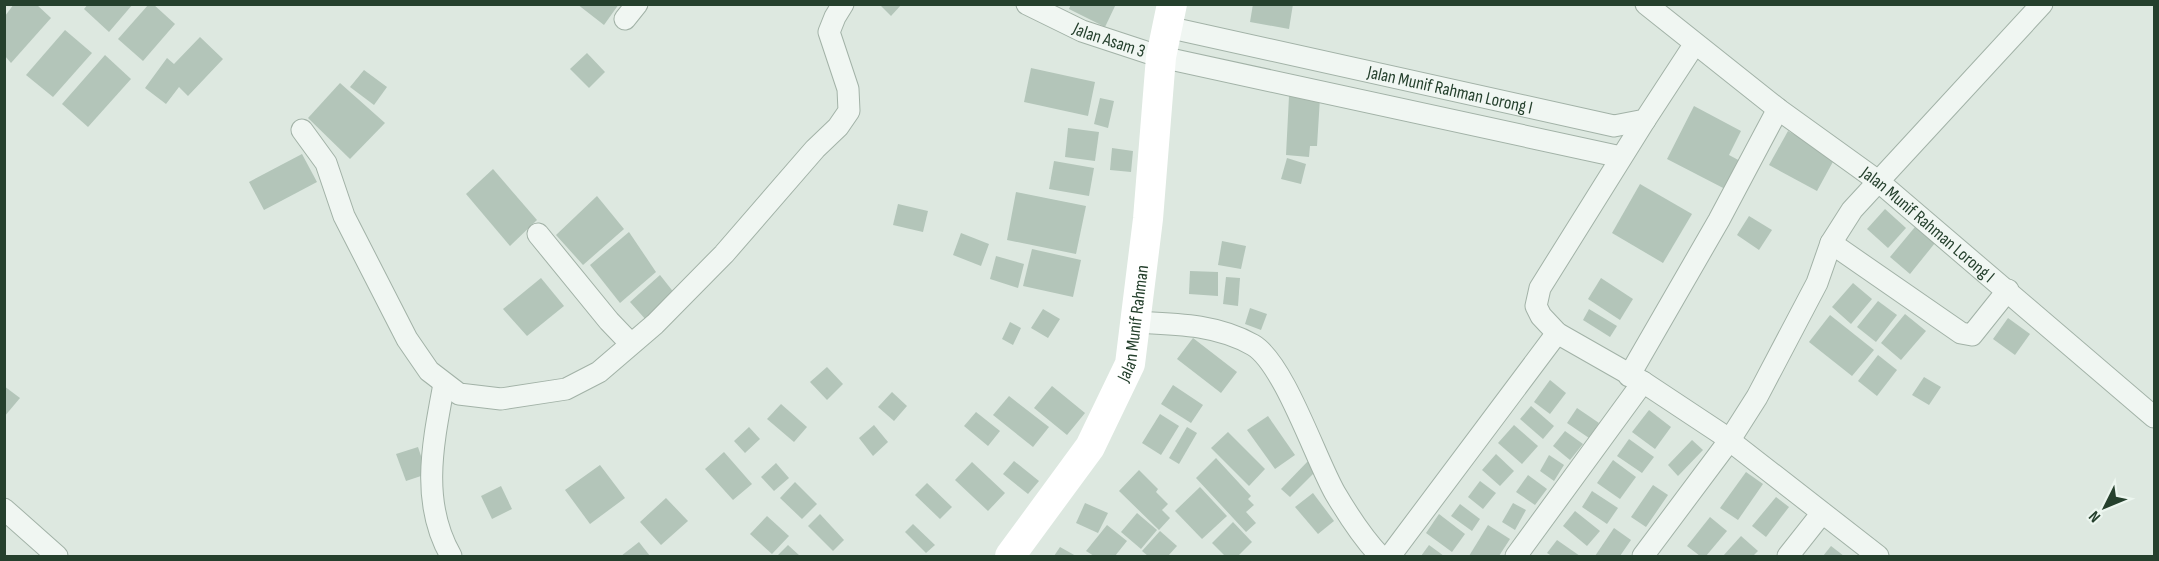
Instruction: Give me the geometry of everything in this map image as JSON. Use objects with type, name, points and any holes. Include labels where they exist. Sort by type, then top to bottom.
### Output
[{"type":"street","points":[[302,130],[326,163],[344,216],[407,339],[429,371],[459,393],[501,399],[566,389],[598,372],[631,344],[723,254],[815,149],[838,127],[849,111],[848,89],[829,32],[843,4]]},
{"type":"street","name":"Jalan Asam 3","points":[[1027,4],[1082,31],[1161,57],[1621,157]]},
{"type":"street","name":"Jalan Munif Rahman Lorong I","points":[[1646,4],[1694,45],[1878,181],[2154,417]]},
{"type":"street","points":[[1643,556],[1729,441],[1757,397],[1812,292],[1831,243],[1852,210],[2043,4]]},
{"type":"street","name":"Jalan Munif Rahman","points":[[1010,556],[1090,447],[1130,364],[1133,322],[1148,219],[1161,57],[1169,16]]},
{"type":"street","name":"Jalan Munif Rahman Lorong I","points":[[1169,16],[1614,126],[1645,120]]},
{"type":"street","points":[[1694,45],[1540,288],[1536,306],[1557,333],[1636,379],[1729,441],[1878,556]]},
{"type":"street","points":[[1516,556],[1636,379],[1778,109]]},
{"type":"street","points":[[537,234],[631,344]]},
{"type":"street","points":[[1831,243],[1961,333],[1972,335],[2008,290]]},
{"type":"street","points":[[1133,322],[1214,329],[1256,346],[1272,367],[1299,414],[1334,492],[1365,540],[1380,556]]},
{"type":"street","points":[[1390,556],[1557,333]]},
{"type":"street","points":[[444,384],[430,484],[432,509],[450,556]]},
{"type":"street","points":[[4,509],[57,556]]},
{"type":"street","points":[[1788,556],[1822,513]]},
{"type":"building","points":[[14,4],[36,4],[51,18],[11,63],[5,56],[5,16]]},
{"type":"building","points":[[88,4],[133,4],[109,32],[84,9]]},
{"type":"building","points":[[149,4],[153,4],[175,24],[143,61],[118,39]]},
{"type":"building","points":[[577,4],[619,4],[604,25]]},
{"type":"building","points":[[879,4],[902,4],[891,16]]},
{"type":"building","points":[[1071,4],[1116,4],[1105,27],[1069,9]]},
{"type":"building","points":[[1253,4],[1293,4],[1289,29],[1250,22]]},
{"type":"building","points":[[65,30],[92,53],[53,97],[26,75]]},
{"type":"building","points":[[200,37],[223,59],[188,96],[179,87],[166,104],[145,88],[167,58],[174,64]]},
{"type":"building","points":[[587,53],[605,72],[589,88],[570,69]]},
{"type":"building","points":[[105,55],[131,79],[88,127],[62,104]]},
{"type":"building","points":[[1031,68],[1095,82],[1088,116],[1024,102]]},
{"type":"building","points":[[364,70],[387,87],[374,105],[350,87]]},
{"type":"building","points":[[340,83],[385,123],[350,159],[308,118]]},
{"type":"building","points":[[1289,96],[1320,98],[1317,146],[1310,146],[1309,157],[1286,155]]},
{"type":"building","points":[[1100,98],[1114,101],[1108,128],[1094,124]]},
{"type":"building","points":[[1694,106],[1741,131],[1729,155],[1742,162],[1727,190],[1667,159]]},
{"type":"building","points":[[1068,128],[1099,132],[1095,161],[1065,157]]},
{"type":"building","points":[[1788,131],[1835,158],[1817,191],[1769,165]]},
{"type":"building","points":[[1112,148],[1133,151],[1131,172],[1110,170]]},
{"type":"building","points":[[302,154],[317,182],[264,210],[249,182]]},
{"type":"building","points":[[1287,158],[1306,164],[1301,184],[1281,179]]},
{"type":"building","points":[[1054,161],[1094,168],[1089,196],[1049,189]]},
{"type":"building","points":[[493,169],[537,220],[510,246],[466,194]]},
{"type":"building","points":[[1640,184],[1692,214],[1663,263],[1612,233]]},
{"type":"building","points":[[1016,192],[1086,206],[1076,254],[1007,240]]},
{"type":"building","points":[[597,196],[624,229],[583,265],[556,235]]},
{"type":"building","points":[[898,204],[928,211],[923,232],[893,225]]},
{"type":"building","points":[[1885,209],[1906,228],[1888,248],[1867,229]]},
{"type":"building","points":[[1749,216],[1772,230],[1759,250],[1737,235]]},
{"type":"building","points":[[1915,227],[1935,243],[1910,274],[1890,257]]},
{"type":"building","points":[[629,232],[656,272],[620,303],[590,265]]},
{"type":"building","points":[[961,233],[989,244],[981,266],[953,255]]},
{"type":"building","points":[[1222,241],[1246,246],[1241,269],[1218,265]]},
{"type":"building","points":[[1032,249],[1081,260],[1073,297],[1023,286]]},
{"type":"building","points":[[996,256],[1024,264],[1018,288],[990,279]]},
{"type":"building","points":[[1190,271],[1218,272],[1218,296],[1189,294]]},
{"type":"building","points":[[660,275],[675,294],[647,321],[630,302]]},
{"type":"building","points":[[1226,277],[1240,278],[1238,306],[1223,304]]},
{"type":"building","points":[[541,278],[564,306],[527,336],[503,309]]},
{"type":"building","points":[[1601,278],[1633,299],[1620,320],[1588,299]]},
{"type":"building","points":[[1853,283],[1872,299],[1851,324],[1832,307]]},
{"type":"building","points":[[1878,301],[1897,315],[1876,342],[1857,327]]},
{"type":"building","points":[[1250,308],[1267,314],[1261,330],[1245,324]]},
{"type":"building","points":[[1043,309],[1060,319],[1048,338],[1031,328]]},
{"type":"building","points":[[1589,309],[1617,326],[1610,337],[1583,320]]},
{"type":"building","points":[[1905,314],[1926,331],[1901,360],[1881,343]]},
{"type":"building","points":[[1830,315],[1874,350],[1852,376],[1809,342]]},
{"type":"building","points":[[2008,318],[2030,334],[2015,355],[1993,339]]},
{"type":"building","points":[[1010,322],[1021,328],[1013,345],[1002,339]]},
{"type":"building","points":[[1193,338],[1237,372],[1221,393],[1177,359]]},
{"type":"building","points":[[1878,355],[1897,370],[1877,396],[1858,381]]},
{"type":"building","points":[[827,367],[843,384],[827,400],[810,382]]},
{"type":"building","points":[[1924,377],[1941,387],[1929,405],[1912,395]]},
{"type":"building","points":[[1550,380],[1566,393],[1550,414],[1534,402]]},
{"type":"building","points":[[1173,385],[1203,405],[1191,423],[1161,404]]},
{"type":"building","points":[[4,386],[20,398],[4,417]]},
{"type":"building","points":[[1052,386],[1085,413],[1067,435],[1034,408]]},
{"type":"building","points":[[892,392],[907,406],[894,421],[878,407]]},
{"type":"building","points":[[1009,396],[1049,427],[1033,447],[993,415]]},
{"type":"building","points":[[781,404],[807,427],[794,442],[767,419]]},
{"type":"building","points":[[1531,406],[1554,426],[1543,439],[1520,419]]},
{"type":"building","points":[[1577,408],[1599,423],[1589,438],[1567,423]]},
{"type":"building","points":[[1649,410],[1671,427],[1655,449],[1632,432]]},
{"type":"building","points":[[976,412],[1000,431],[988,446],[964,426]]},
{"type":"building","points":[[1160,414],[1179,426],[1161,455],[1142,443]]},
{"type":"building","points":[[1268,416],[1295,455],[1275,469],[1247,430]]},
{"type":"building","points":[[874,425],[888,442],[873,456],[859,438]]},
{"type":"building","points":[[1514,425],[1538,446],[1522,464],[1498,443]]},
{"type":"building","points":[[749,427],[760,439],[745,453],[734,441]]},
{"type":"building","points":[[1187,427],[1197,433],[1179,464],[1169,458]]},
{"type":"building","points":[[1565,431],[1583,444],[1570,460],[1553,446]]},
{"type":"building","points":[[1228,432],[1265,469],[1249,486],[1211,448]]},
{"type":"building","points":[[1629,439],[1654,457],[1642,473],[1617,456]]},
{"type":"building","points":[[1692,440],[1703,450],[1678,476],[1668,465]]},
{"type":"building","points":[[418,447],[427,474],[406,481],[396,454]]},
{"type":"building","points":[[724,452],[752,484],[733,500],[705,469]]},
{"type":"building","points":[[1496,454],[1514,471],[1500,486],[1482,470]]},
{"type":"building","points":[[1549,455],[1564,465],[1554,481],[1540,471]]},
{"type":"building","points":[[1216,458],[1251,496],[1248,499],[1254,505],[1246,512],[1256,523],[1246,532],[1196,478]]},
{"type":"building","points":[[1310,459],[1319,468],[1290,497],[1281,489]]},
{"type":"building","points":[[1613,460],[1636,477],[1620,499],[1597,483]]},
{"type":"building","points":[[1014,461],[1039,481],[1028,494],[1003,474]]},
{"type":"building","points":[[972,462],[1005,493],[988,511],[955,480]]},
{"type":"building","points":[[776,463],[789,478],[774,491],[761,477]]},
{"type":"building","points":[[600,465],[625,498],[590,524],[565,490]]},
{"type":"building","points":[[1139,470],[1158,489],[1156,492],[1168,504],[1162,510],[1170,518],[1159,530],[1119,491]]},
{"type":"building","points":[[1746,472],[1763,484],[1738,520],[1720,508]]},
{"type":"building","points":[[1528,475],[1547,489],[1535,505],[1516,492]]},
{"type":"building","points":[[1480,481],[1496,493],[1483,509],[1468,497]]},
{"type":"building","points":[[795,482],[817,504],[802,519],[780,498]]},
{"type":"building","points":[[927,483],[952,507],[940,519],[915,495]]},
{"type":"building","points":[[1653,485],[1668,495],[1646,527],[1631,517]]},
{"type":"building","points":[[501,486],[512,509],[492,519],[481,496]]},
{"type":"building","points":[[1200,487],[1227,516],[1202,539],[1175,511]]},
{"type":"building","points":[[1592,491],[1618,508],[1607,524],[1582,507]]},
{"type":"building","points":[[1313,493],[1334,521],[1318,534],[1295,507]]},
{"type":"building","points":[[1776,497],[1789,507],[1766,537],[1752,526]]},
{"type":"building","points":[[666,498],[688,521],[661,545],[640,522]]},
{"type":"building","points":[[1085,503],[1108,513],[1098,533],[1076,523]]},
{"type":"building","points":[[1513,503],[1526,510],[1515,530],[1502,522]]},
{"type":"building","points":[[1460,504],[1480,519],[1472,531],[1451,516]]},
{"type":"building","points":[[1575,511],[1600,531],[1587,546],[1563,526]]},
{"type":"building","points":[[1137,513],[1157,530],[1141,549],[1121,532]]},
{"type":"building","points":[[820,514],[844,540],[833,551],[808,526]]},
{"type":"building","points":[[1439,514],[1465,534],[1452,552],[1426,533]]},
{"type":"building","points":[[767,516],[789,536],[772,554],[750,534]]},
{"type":"building","points":[[1710,517],[1727,531],[1706,556],[1700,556],[1687,546]]},
{"type":"building","points":[[1233,522],[1252,542],[1238,556],[1225,556],[1212,543]]},
{"type":"building","points":[[913,524],[935,545],[926,553],[905,532]]},
{"type":"building","points":[[1107,525],[1127,541],[1115,556],[1094,556],[1086,551]]},
{"type":"building","points":[[1488,525],[1510,539],[1499,556],[1469,556]]},
{"type":"building","points":[[1614,528],[1631,540],[1620,556],[1595,556]]},
{"type":"building","points":[[1160,531],[1177,546],[1168,556],[1148,556],[1142,551]]},
{"type":"building","points":[[1741,536],[1758,551],[1753,556],[1723,556]]},
{"type":"building","points":[[1557,540],[1580,556],[1552,556],[1547,553]]},
{"type":"building","points":[[639,542],[650,556],[621,556]]},
{"type":"building","points":[[788,545],[800,556],[777,556]]},
{"type":"building","points":[[1429,545],[1444,556],[1421,556]]},
{"type":"building","points":[[1831,546],[1844,556],[1823,556]]},
{"type":"building","points":[[1060,547],[1076,556],[1054,556]]}]
